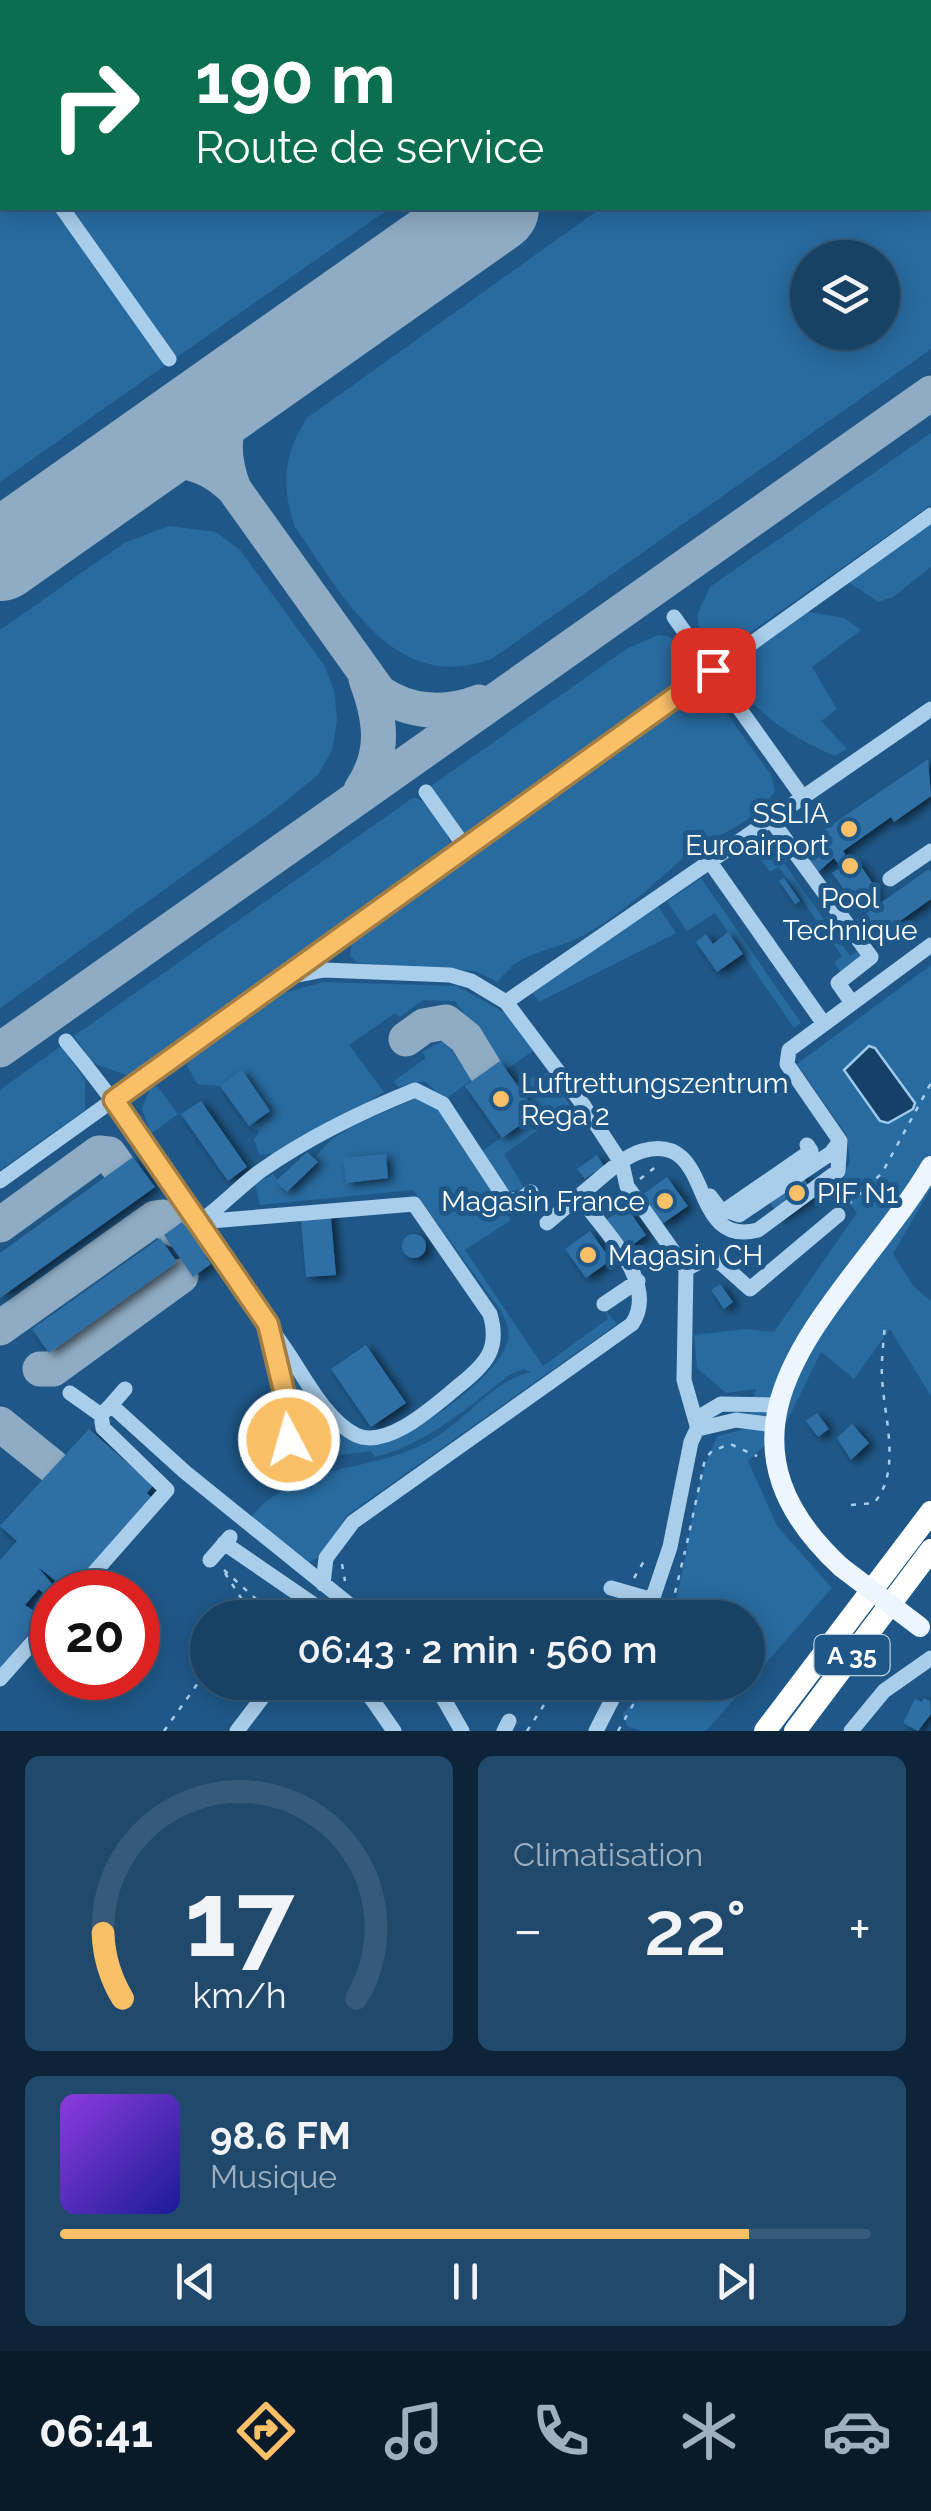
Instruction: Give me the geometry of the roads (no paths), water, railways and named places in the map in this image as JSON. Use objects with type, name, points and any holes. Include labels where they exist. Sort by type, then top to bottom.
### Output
[{"type":"highway","name":"A 35","points":[[765,1730],[931,1512]]},
{"type":"highway","name":"A 35","points":[[795,1731],[931,1550]]},
{"type":"main road","points":[[926,1631],[841,1567],[799,1520],[784,1492],[776,1463],[775,1415],[791,1362],[806,1337],[931,1166]]},
{"type":"street","points":[[63,210],[168,359]]},
{"type":"street","points":[[0,1181],[931,515]]},
{"type":"street","points":[[674,617],[804,799]]},
{"type":"street","points":[[506,1002],[931,709]]},
{"type":"street","points":[[426,792],[465,847]]},
{"type":"street","points":[[772,821],[870,958],[838,982],[852,1003]]},
{"type":"street","points":[[890,879],[931,852]]},
{"type":"street","points":[[710,862],[824,1024]]},
{"type":"street","points":[[698,1181],[698,1192],[718,1224],[745,1234],[758,1230],[838,1172],[840,1141],[786,1064],[789,1050],[931,945]]},
{"type":"street","points":[[279,980],[324,970],[450,975],[471,981],[506,1002],[622,1164],[635,1196],[686,1269],[684,1380],[698,1428]]},
{"type":"street","points":[[66,1041],[114,1100],[268,1324],[335,1419],[358,1436],[383,1438],[483,1367],[492,1352],[496,1333],[490,1314],[414,1204],[198,1222]]},
{"type":"street","points":[[198,1222],[239,1194],[260,1172],[352,1118],[415,1090],[443,1104],[506,1200],[518,1200],[531,1192]]},
{"type":"street","points":[[547,1223],[641,1151],[667,1149],[684,1155],[698,1181],[724,1211],[739,1215],[831,1153],[840,1141]]},
{"type":"street","points":[[724,1211],[779,1170],[811,1152],[807,1145]]},
{"type":"street","points":[[323,1584],[326,1558],[372,1506],[632,1324],[642,1300],[638,1282],[579,1196]]},
{"type":"street","points":[[686,1269],[707,1258],[722,1264],[750,1289],[838,1215]]},
{"type":"street","points":[[604,1304],[638,1282]]},
{"type":"street","points":[[268,1324],[289,1412],[289,1440],[278,1473]]},
{"type":"street","points":[[97,1570],[168,1490],[103,1428],[106,1410],[125,1389]]},
{"type":"street","points":[[70,1393],[106,1410],[323,1584],[349,1600]]},
{"type":"street","points":[[611,1588],[652,1600],[704,1414],[721,1404],[775,1415]]},
{"type":"street","points":[[213,1562],[227,1540],[305,1600]]},
{"type":"street","points":[[337,1600],[343,1593]]},
{"type":"street","points":[[0,1679],[30,1645]]},
{"type":"street","points":[[852,1731],[884,1691],[931,1658]]},
{"type":"street","points":[[237,1731],[260,1700]]},
{"type":"street","points":[[372,1700],[394,1731]]},
{"type":"street","points":[[444,1700],[462,1731]]},
{"type":"street","points":[[596,1731],[612,1700]]},
{"type":"place","name":"SSLIA Euroairport","points":[[849,829]]},
{"type":"place","name":"Pool Technique","points":[[850,866]]},
{"type":"place","name":"Luftrettungszentrum Rega 2","points":[[501,1099]]},
{"type":"place","name":"PIF N1","points":[[797,1193]]},
{"type":"place","name":"Magasin France","points":[[665,1201]]},
{"type":"place","name":"Magasin CH","points":[[588,1255]]}]
